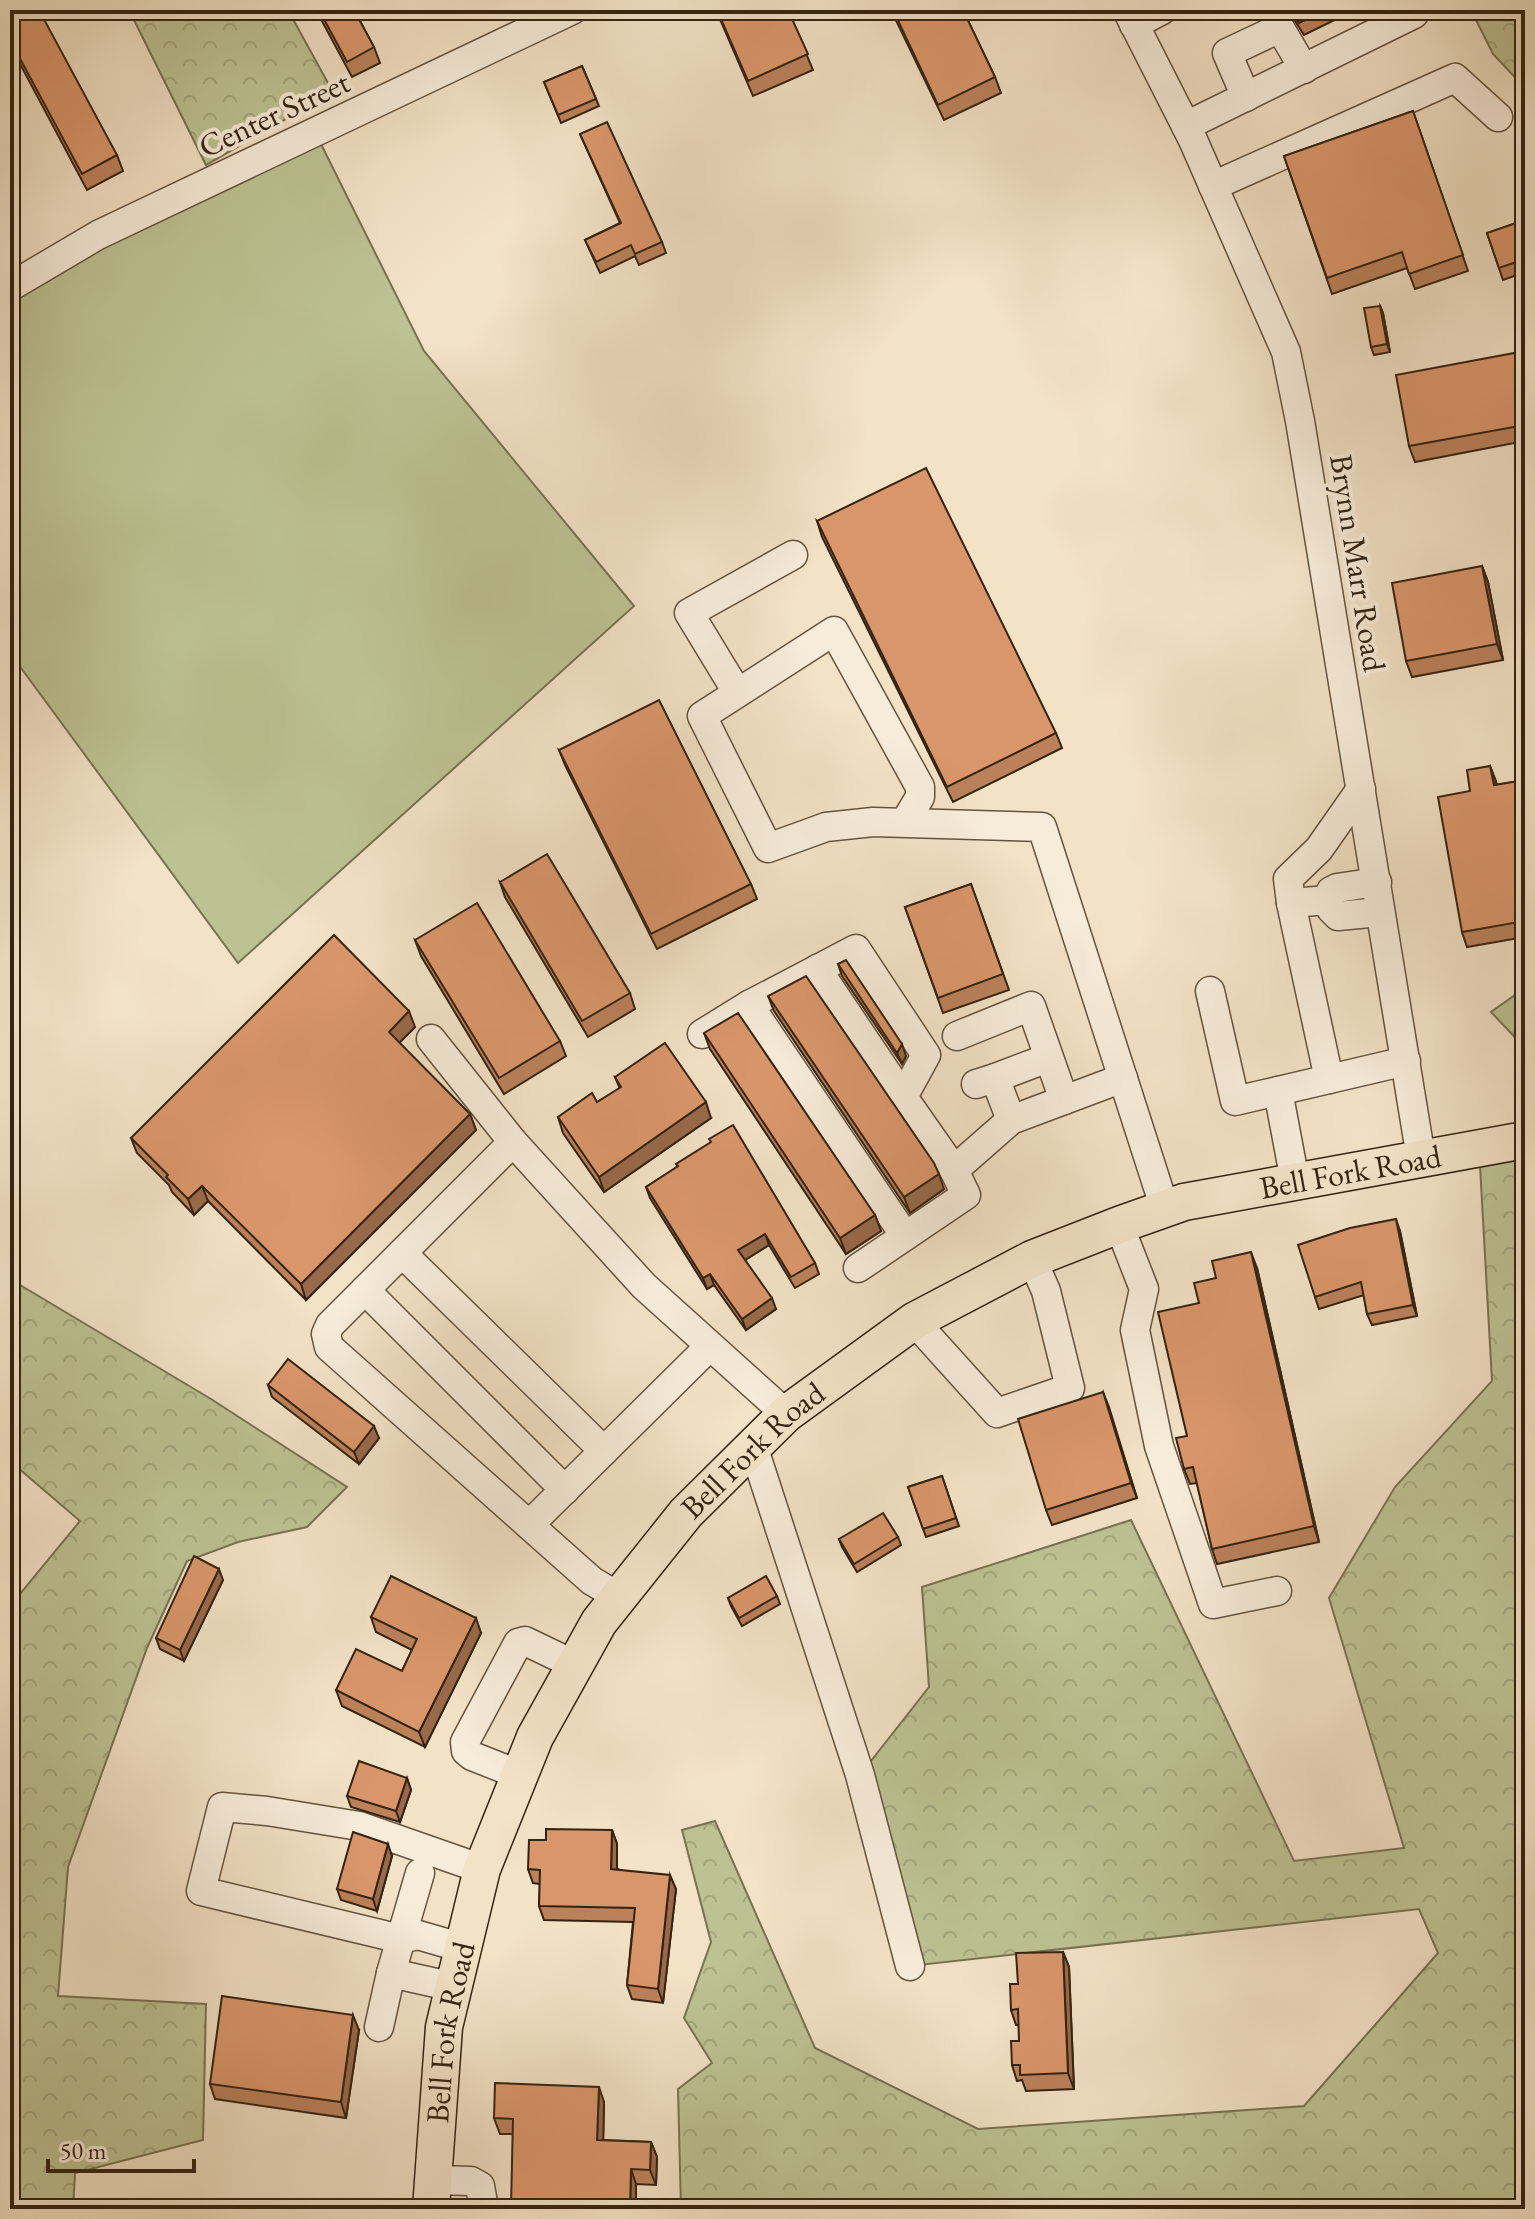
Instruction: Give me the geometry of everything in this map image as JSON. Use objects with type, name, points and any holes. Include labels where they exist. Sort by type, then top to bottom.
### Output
[{"type":"main road","name":"Bell Fork Road","points":[[432,2194],[444,2027],[482,1869],[535,1737],[599,1622],[686,1513],[786,1414],[914,1321],[1032,1259],[1119,1225],[1184,1202],[1525,1140]]},
{"type":"street","name":"Center Street","points":[[10,287],[98,235],[572,10]]},
{"type":"street","points":[[1131,17],[1162,10]]},
{"type":"street","points":[[1186,126],[1414,14],[1412,10]]},
{"type":"street","name":"Brynn Marr Road","points":[[1131,17],[1186,126],[1286,352],[1300,421],[1421,1158]]},
{"type":"street","points":[[1246,97],[1227,53],[1280,28],[1304,69]]},
{"type":"street","points":[[1213,186],[1455,78],[1498,117]]},
{"type":"street","points":[[737,692],[689,613],[793,555]]},
{"type":"street","points":[[905,822],[920,797],[920,787],[834,631],[702,716],[768,848],[826,827],[873,822],[1042,827],[1165,1209]]},
{"type":"street","points":[[1329,1079],[1288,879],[1319,849],[1361,789]]},
{"type":"street","points":[[1377,882],[1337,888],[1331,891],[1328,900],[1338,916],[1380,912]]},
{"type":"street","points":[[1291,903],[1328,900]]},
{"type":"street","points":[[702,1034],[749,1005],[856,949],[926,1055],[903,1097]]},
{"type":"street","points":[[817,969],[954,1170],[966,1195],[858,1268]]},
{"type":"street","points":[[1210,991],[1235,1101],[1406,1061]]},
{"type":"street","points":[[749,1005],[905,1236]]},
{"type":"street","points":[[957,1036],[1031,1006],[1064,1100]]},
{"type":"street","points":[[431,1039],[513,1142],[644,1286],[786,1414]]},
{"type":"street","points":[[1011,1120],[986,1081],[1048,1058]]},
{"type":"street","points":[[954,1170],[1011,1120],[1123,1078]]},
{"type":"street","points":[[1278,1091],[1295,1181]]},
{"type":"street","points":[[513,1142],[330,1325],[326,1334],[329,1347],[592,1581],[619,1597]]},
{"type":"street","points":[[1119,1225],[1144,1289],[1135,1330],[1159,1446],[1213,1604],[1277,1591]]},
{"type":"street","points":[[402,1253],[604,1451]]},
{"type":"street","points":[[914,1321],[997,1413],[1070,1388],[1046,1291],[1032,1259]]},
{"type":"street","points":[[365,1290],[565,1490]]},
{"type":"street","points":[[529,1525],[709,1347]]},
{"type":"street","points":[[753,1446],[860,1775],[910,1966]]},
{"type":"street","points":[[520,1775],[472,1756],[466,1751],[465,1742],[518,1643],[525,1641],[575,1665]]},
{"type":"street","points":[[463,1948],[418,1935],[401,1939],[201,1891],[222,1807],[359,1826],[482,1869]]},
{"type":"street","points":[[379,2027],[420,1873]]},
{"type":"street","points":[[391,1973],[454,1987]]},
{"type":"street","points":[[432,2194],[471,2181],[480,2186],[484,2209]]},
{"type":"green space","points":[[129,10],[288,10],[333,92],[206,165]]},
{"type":"green space","points":[[1471,10],[1525,10],[1525,88],[1493,54]]},
{"type":"green space","points":[[315,132],[424,351],[634,606],[238,963],[10,653],[10,287]]},
{"type":"green space","points":[[1525,988],[1525,1048],[1491,1012]]},
{"type":"green space","points":[[1525,1138],[1525,2209],[681,2209],[678,2089],[712,2063],[684,2018],[711,1942],[682,1830],[715,1821],[815,2048],[978,2129],[1304,2106],[1438,1953],[1419,1909],[910,1966],[860,1775],[929,1687],[922,1587],[1131,1520],[1294,1861],[1404,1848],[1329,1598],[1395,1487],[1492,1381],[1479,1148]]},
{"type":"green space","points":[[10,1279],[211,1399],[347,1487],[307,1527],[238,1542],[187,1561],[147,1648],[68,1867],[58,1996],[206,2004],[203,2140],[75,2173],[73,2209],[10,2209],[10,1606],[80,1521],[10,1461]]},
{"type":"building","points":[[10,10],[39,10],[117,155],[82,174],[10,40]]},
{"type":"building","points":[[319,10],[354,10],[374,47],[347,62]]},
{"type":"building","points":[[717,10],[788,10],[808,54],[748,81]]},
{"type":"building","points":[[893,10],[963,10],[995,77],[938,105]]},
{"type":"building","points":[[1291,10],[1327,10],[1299,23]]},
{"type":"building","points":[[582,66],[596,99],[558,115],[544,82]]},
{"type":"building","points":[[1413,111],[1463,255],[1409,274],[1402,252],[1327,278],[1284,156]]},
{"type":"building","points":[[607,122],[662,242],[635,254],[631,245],[596,262],[585,240],[621,223],[580,134]]},
{"type":"building","points":[[1525,220],[1525,259],[1499,268],[1487,233]]},
{"type":"building","points":[[1380,306],[1387,344],[1371,347],[1364,308]]},
{"type":"building","points":[[1525,351],[1525,425],[1409,446],[1396,375]]},
{"type":"building","points":[[926,468],[1056,733],[947,787],[817,521]]},
{"type":"building","points":[[1482,566],[1497,644],[1406,661],[1392,583]]},
{"type":"building","points":[[659,700],[751,884],[651,934],[559,750]]},
{"type":"building","points":[[1490,766],[1494,785],[1525,780],[1525,921],[1462,932],[1438,797],[1470,791],[1467,770]]},
{"type":"building","points":[[547,854],[630,993],[582,1021],[500,882]]},
{"type":"building","points":[[971,884],[1003,974],[938,998],[905,907]]},
{"type":"building","points":[[477,903],[560,1041],[499,1078],[415,940]]},
{"type":"building","points":[[334,935],[409,1011],[389,1032],[470,1114],[301,1284],[202,1186],[188,1199],[131,1138]]},
{"type":"building","points":[[846,960],[902,1044],[897,1053],[838,964]]},
{"type":"building","points":[[806,976],[939,1174],[904,1197],[768,996]]},
{"type":"building","points":[[738,1013],[875,1215],[840,1238],[704,1033]]},
{"type":"building","points":[[665,1043],[706,1102],[599,1177],[558,1117],[592,1093],[597,1102],[621,1087],[615,1077]]},
{"type":"building","points":[[733,1125],[815,1263],[791,1277],[765,1234],[738,1250],[772,1298],[742,1319],[710,1274],[703,1278],[646,1187],[711,1142],[709,1139]]},
{"type":"building","points":[[1396,1219],[1413,1305],[1367,1314],[1361,1282],[1315,1297],[1298,1245],[1350,1228]]},
{"type":"building","points":[[1251,1252],[1314,1526],[1212,1549],[1193,1467],[1184,1469],[1176,1438],[1187,1436],[1158,1312],[1199,1303],[1194,1283],[1216,1278],[1212,1261]]},
{"type":"building","points":[[288,1359],[374,1426],[354,1452],[268,1385]]},
{"type":"building","points":[[1103,1392],[1131,1483],[1046,1510],[1018,1419]]},
{"type":"building","points":[[942,1476],[956,1518],[923,1529],[908,1487]]},
{"type":"building","points":[[883,1513],[898,1537],[854,1564],[839,1539]]},
{"type":"building","points":[[194,1556],[219,1569],[180,1650],[156,1638]]},
{"type":"building","points":[[391,1576],[476,1618],[419,1732],[336,1690],[356,1649],[402,1671],[417,1639],[371,1617]]},
{"type":"building","points":[[766,1576],[777,1596],[739,1618],[728,1598]]},
{"type":"building","points":[[359,1761],[407,1778],[396,1811],[347,1796]]},
{"type":"building","points":[[546,1829],[612,1830],[611,1869],[670,1875],[658,1989],[627,1985],[635,1908],[539,1906],[540,1870],[528,1869],[529,1840],[546,1840]]},
{"type":"building","points":[[353,1832],[388,1844],[373,1899],[337,1889]]},
{"type":"building","points":[[1063,1952],[1068,2073],[1020,2075],[1020,2065],[1012,2065],[1011,2041],[1019,2041],[1018,2009],[1011,2010],[1010,1984],[1018,1984],[1016,1953]]},
{"type":"building","points":[[222,1996],[353,2015],[341,2102],[210,2084]]},
{"type":"building","points":[[495,2083],[599,2087],[597,2140],[651,2142],[650,2170],[631,2169],[630,2209],[511,2207],[513,2119],[494,2118]]}]
